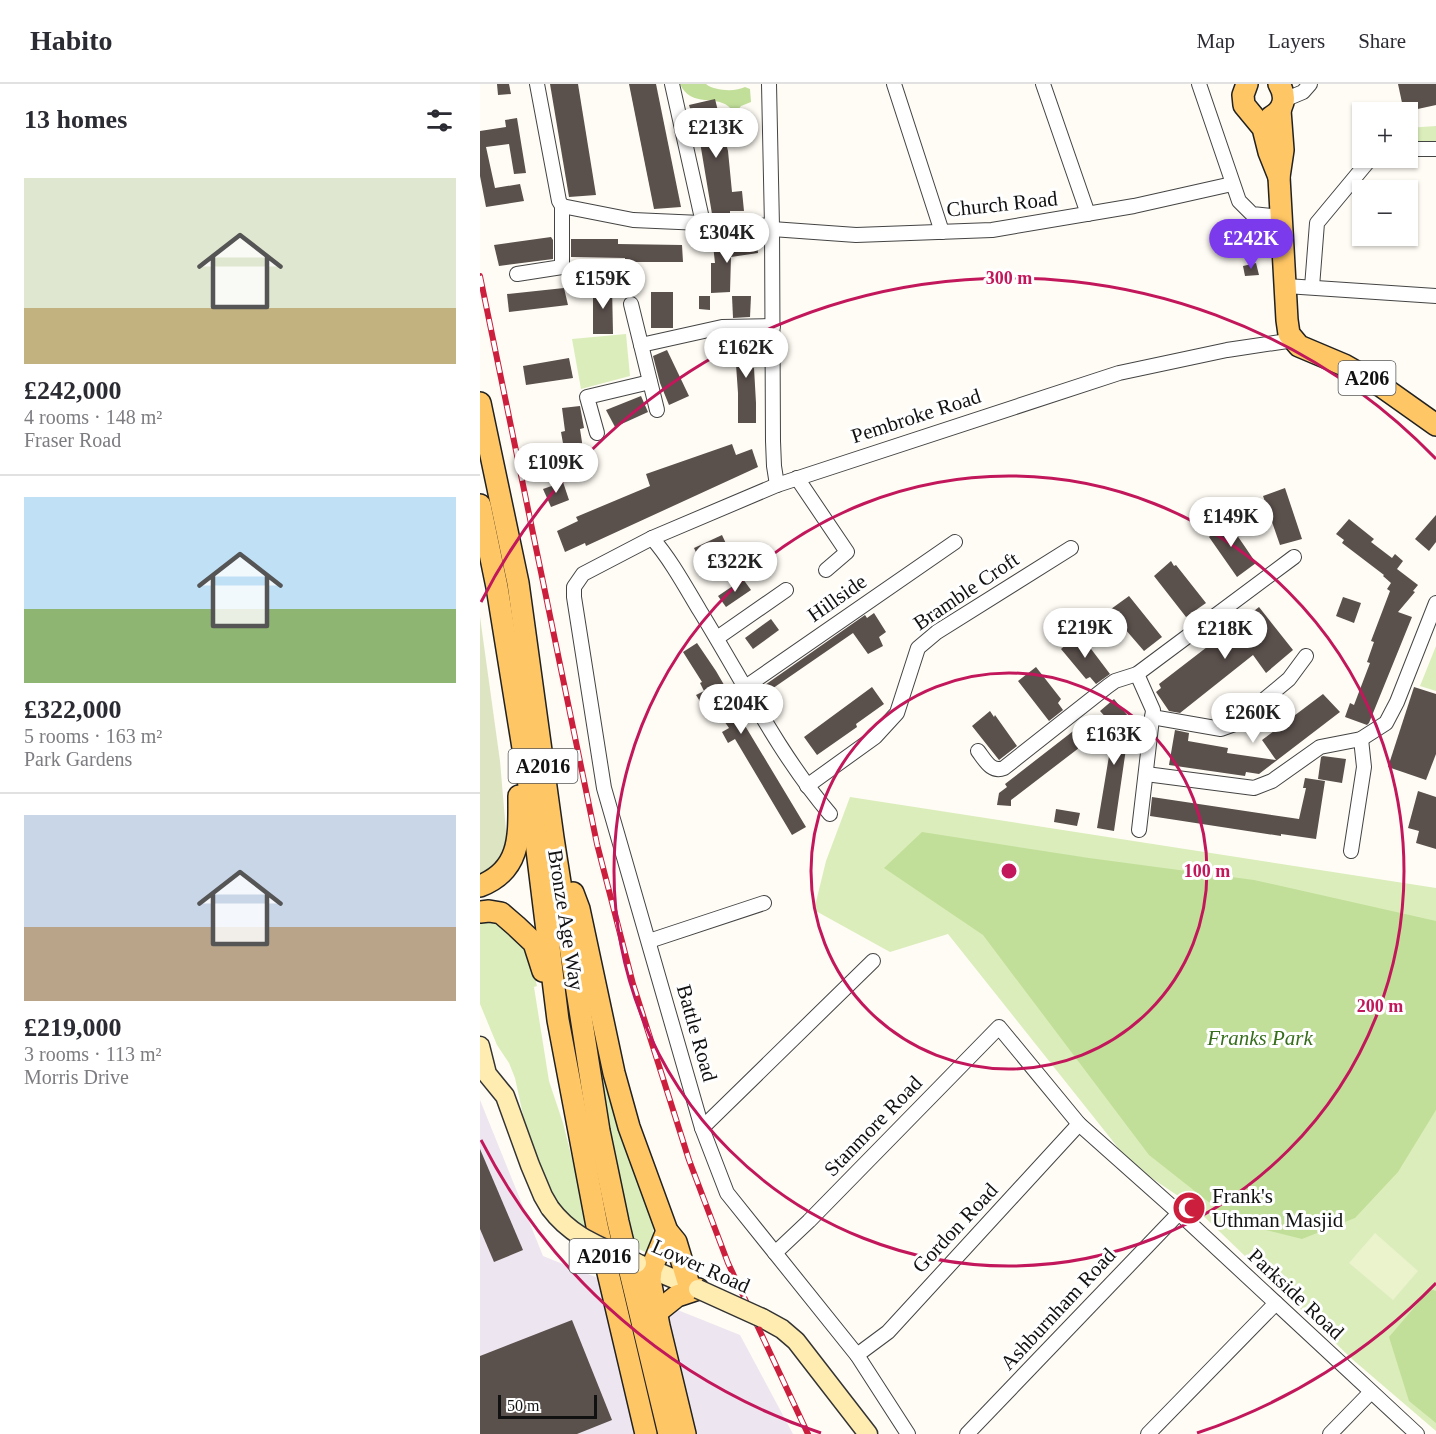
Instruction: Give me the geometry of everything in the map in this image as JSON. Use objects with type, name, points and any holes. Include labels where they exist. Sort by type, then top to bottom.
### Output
[{"type":"main road","points":[[1247,84],[1243,100],[1247,110],[1263,128],[1279,177]]},
{"type":"main road","points":[[1255,117],[1266,118],[1281,92]]},
{"type":"main road","points":[[1281,92],[1283,150],[1279,177],[1281,218],[1287,320],[1289,334],[1294,340]]},
{"type":"main road","name":"A206","points":[[1294,340],[1299,346],[1344,365],[1381,386],[1436,425]]},
{"type":"main road","name":"Bronze Age Way","points":[[480,403],[518,583],[553,838],[599,1131],[618,1222],[669,1434]]},
{"type":"main road","name":"Bronze Age Way","points":[[480,505],[497,586],[529,784],[558,1020],[597,1226],[646,1434]]},
{"type":"main road","points":[[480,886],[503,873],[513,857],[519,833],[520,735]]},
{"type":"main road","points":[[553,838],[579,909],[614,1073],[629,1127],[666,1231],[676,1242],[693,1287],[657,1312]]},
{"type":"main road","points":[[480,912],[489,911],[501,914],[534,943],[558,1020]]},
{"type":"main road","name":"Lower Road","points":[[480,1046],[483,1075],[505,1096],[543,1196],[561,1222],[586,1240],[782,1329],[796,1341],[868,1434]]},
{"type":"main road","points":[[666,1231],[644,1266],[685,1434]]},
{"type":"street","points":[[517,273],[562,267],[562,206],[559,201],[537,84]]},
{"type":"street","points":[[672,84],[703,223]]},
{"type":"street","points":[[769,84],[773,458],[777,485]]},
{"type":"street","points":[[894,84],[942,232]]},
{"type":"street","points":[[1043,84],[1088,214]]},
{"type":"street","points":[[1198,84],[1239,201],[1252,214],[1281,218]]},
{"type":"street","points":[[1281,92],[1303,92],[1310,84]]},
{"type":"street","points":[[1418,149],[1436,149]]},
{"type":"street","points":[[1312,287],[1317,223],[1363,168]]},
{"type":"street","name":"Church Road","points":[[562,206],[633,220],[856,235],[993,230],[1088,214],[1232,184]]},
{"type":"street","points":[[1286,286],[1436,296]]},
{"type":"street","points":[[631,304],[657,410]]},
{"type":"street","points":[[641,345],[722,327],[772,326]]},
{"type":"street","name":"Pembroke Road","points":[[574,587],[583,574],[652,538],[797,478],[1119,373],[1227,350],[1294,340]]},
{"type":"street","points":[[597,433],[587,397],[650,382]]},
{"type":"street","points":[[797,478],[847,552],[826,570]]},
{"type":"street","points":[[652,538],[669,560],[717,638],[744,688],[807,786],[831,814]]},
{"type":"street","name":"Hillside","points":[[744,688],[955,542]]},
{"type":"street","name":"Bramble Croft","points":[[807,786],[875,737],[897,713],[918,648],[937,632],[1071,548]]},
{"type":"street","points":[[978,751],[992,768],[999,770],[1004,768],[1108,686],[1115,681],[1137,674],[1294,557]]},
{"type":"street","name":"Battle Road","points":[[574,587],[604,788],[702,1128],[727,1193],[856,1355],[908,1434]]},
{"type":"street","points":[[717,638],[786,590]]},
{"type":"street","points":[[1146,774],[1254,788],[1272,781],[1320,747],[1361,739],[1386,723],[1397,702],[1436,603]]},
{"type":"street","points":[[1152,717],[1221,729],[1235,724],[1289,679],[1306,656]]},
{"type":"street","points":[[1137,674],[1153,710],[1139,830]]},
{"type":"street","points":[[1351,851],[1365,766],[1361,739]]},
{"type":"street","points":[[649,941],[764,903]]},
{"type":"street","points":[[702,1128],[873,961]]},
{"type":"street","name":"Parkside Road","points":[[999,1027],[1079,1124],[1179,1213],[1417,1434]]},
{"type":"street","name":"Stanmore Road","points":[[775,1253],[999,1027]]},
{"type":"street","name":"Gordon Road","points":[[856,1355],[888,1332],[1079,1124]]},
{"type":"street","name":"Ashburnham Road","points":[[967,1434],[1179,1213]]},
{"type":"street","points":[[1148,1434],[1276,1303]]},
{"type":"street","points":[[1330,1434],[1371,1392]]},
{"type":"shaded area","points":[[480,1100],[543,1256],[740,1335],[793,1434],[480,1434]]},
{"type":"green space","points":[[680,84],[706,84],[725,90],[745,87],[750,89],[751,102],[741,106],[738,110],[731,109],[726,104],[691,96]]},
{"type":"green space","points":[[1436,126],[1436,149],[1418,149],[1418,127]]},
{"type":"green space","points":[[626,334],[630,376],[581,389],[572,339]]},
{"type":"green space","points":[[480,617],[500,761],[507,843],[490,872],[480,874]]},
{"type":"green space","points":[[1436,646],[1436,691],[1420,686]]},
{"type":"green space","name":"Franks Park","points":[[850,797],[1436,888],[1436,1431],[1352,1359],[1193,1206],[1131,1164],[948,934],[890,952],[814,910],[826,861]]},
{"type":"green space","name":"Franks Park","points":[[922,832],[1089,858],[1254,880],[1436,921],[1436,1110],[1398,1172],[1355,1218],[1302,1239],[1234,1222],[1149,1155],[983,935],[884,868]]},
{"type":"green space","points":[[480,922],[503,926],[526,945],[537,986],[534,987],[549,1081],[563,1123],[589,1226],[580,1226],[554,1199],[542,1173],[525,1124],[515,1078],[509,1063],[497,1045],[480,1004]]},
{"type":"green space","points":[[590,1015],[605,1085],[617,1125],[654,1223],[652,1245],[647,1253],[633,1246],[621,1202]]},
{"type":"green space","points":[[1375,1233],[1418,1271],[1393,1300],[1349,1263]]},
{"type":"green space","points":[[1430,1289],[1436,1291],[1436,1423],[1409,1401],[1389,1337]]},
{"type":"building","points":[[497,84],[509,84],[511,94],[498,95]]},
{"type":"building","points":[[550,84],[578,84],[596,195],[569,197]]},
{"type":"building","points":[[629,84],[656,84],[681,207],[654,209]]},
{"type":"building","points":[[1398,84],[1436,84],[1436,105],[1418,109],[1418,102],[1402,102]]},
{"type":"building","points":[[715,99],[728,151],[732,192],[742,191],[744,211],[730,211],[730,215],[712,214],[700,142],[689,105]]},
{"type":"building","points":[[517,118],[526,173],[514,174],[509,144],[486,147],[495,188],[520,184],[524,201],[486,207],[480,176],[480,131],[506,127],[505,120]]},
{"type":"building","points":[[551,237],[553,259],[499,266],[494,245]]},
{"type":"building","points":[[571,239],[618,239],[618,244],[682,245],[683,262],[625,262],[625,258],[571,257]]},
{"type":"building","points":[[757,243],[758,253],[731,257],[730,292],[711,293],[711,263],[715,263],[713,245]]},
{"type":"building","points":[[1256,263],[1259,275],[1245,276],[1243,266]]},
{"type":"building","points":[[593,286],[612,286],[613,334],[593,334]]},
{"type":"building","points":[[564,288],[568,305],[509,312],[507,294]]},
{"type":"building","points":[[651,292],[673,292],[673,328],[651,328]]},
{"type":"building","points":[[699,296],[710,296],[710,310],[699,309]]},
{"type":"building","points":[[732,296],[751,296],[750,317],[733,318]]},
{"type":"building","points":[[750,335],[750,338],[753,338],[756,423],[738,423],[734,336]]},
{"type":"building","points":[[667,350],[689,396],[669,405],[653,356]]},
{"type":"building","points":[[569,358],[573,378],[526,385],[523,366]]},
{"type":"building","points":[[641,396],[648,412],[615,427],[606,410]]},
{"type":"building","points":[[580,406],[584,428],[580,429],[585,462],[567,466],[561,432],[565,431],[562,408]]},
{"type":"building","points":[[732,444],[736,455],[752,449],[758,467],[586,546],[585,543],[565,552],[557,531],[578,521],[576,517],[650,486],[646,474]]},
{"type":"building","points":[[563,482],[569,500],[551,507],[543,489]]},
{"type":"building","points":[[1285,488],[1302,539],[1280,545],[1263,496]]},
{"type":"building","points":[[1436,515],[1436,542],[1429,551],[1415,539]]},
{"type":"building","points":[[1226,519],[1256,563],[1237,577],[1207,532]]},
{"type":"building","points":[[1349,519],[1374,539],[1371,542],[1392,558],[1395,554],[1403,561],[1397,569],[1418,585],[1398,612],[1412,617],[1367,725],[1345,717],[1350,703],[1354,705],[1370,663],[1367,662],[1374,642],[1371,641],[1390,591],[1387,589],[1391,583],[1342,543],[1344,540],[1336,534]]},
{"type":"building","points":[[722,535],[729,550],[701,563],[694,548]]},
{"type":"building","points":[[1171,561],[1206,603],[1186,617],[1154,576]]},
{"type":"building","points":[[743,579],[751,590],[726,607],[718,596]]},
{"type":"building","points":[[1129,596],[1162,637],[1144,651],[1112,614],[1114,613],[1111,609]]},
{"type":"building","points":[[1343,597],[1361,603],[1354,623],[1336,616]]},
{"type":"building","points":[[1259,607],[1293,650],[1266,673],[1253,655],[1180,713],[1169,711],[1156,692],[1161,688],[1159,684]]},
{"type":"building","points":[[874,613],[886,632],[879,637],[883,646],[868,654],[853,633],[766,693],[762,687],[865,615],[867,618]]},
{"type":"building","points":[[771,619],[779,630],[753,649],[745,638]]},
{"type":"building","points":[[1079,633],[1110,674],[1096,684],[1090,677],[1086,679],[1061,649]]},
{"type":"building","points":[[697,643],[716,671],[734,702],[732,704],[806,827],[792,835],[735,739],[728,743],[722,732],[729,728],[715,708],[707,713],[696,695],[704,691],[700,683],[702,682],[683,652]]},
{"type":"building","points":[[1036,667],[1061,699],[1058,703],[1063,710],[1049,721],[1018,681]]},
{"type":"building","points":[[872,687],[884,704],[856,724],[857,727],[817,755],[804,737]]},
{"type":"building","points":[[1414,687],[1436,694],[1436,754],[1426,780],[1388,767]]},
{"type":"building","points":[[1323,694],[1340,712],[1259,774],[1246,772],[1245,776],[1169,765],[1175,730],[1189,733],[1188,741],[1228,748],[1227,753],[1276,760],[1262,740]]},
{"type":"building","points":[[1114,699],[1128,716],[1128,735],[1114,831],[1097,828],[1115,720],[1111,723],[1100,711]]},
{"type":"building","points":[[990,711],[1017,746],[999,760],[972,726]]},
{"type":"building","points":[[1081,725],[1092,738],[1011,800],[1011,806],[997,805],[999,793],[1007,787],[1005,784]]},
{"type":"building","points":[[1323,756],[1346,759],[1342,783],[1318,779]]},
{"type":"building","points":[[1305,778],[1325,781],[1316,839],[1281,834],[1281,836],[1150,816],[1152,797],[1299,819],[1306,788],[1303,788]]},
{"type":"building","points":[[1418,791],[1436,797],[1436,849],[1416,843],[1419,831],[1408,828]]},
{"type":"building","points":[[1056,809],[1080,813],[1077,826],[1054,822]]},
{"type":"building","points":[[480,1149],[523,1250],[494,1262],[480,1229]]},
{"type":"building","points":[[572,1320],[612,1420],[577,1434],[480,1434],[480,1356]]},
{"type":"railway","points":[[480,276],[597,844],[633,984],[689,1160],[728,1263],[808,1434]]},
{"type":"place","name":"Frank's Uthman Masjid","points":[[1189,1208]]}]
